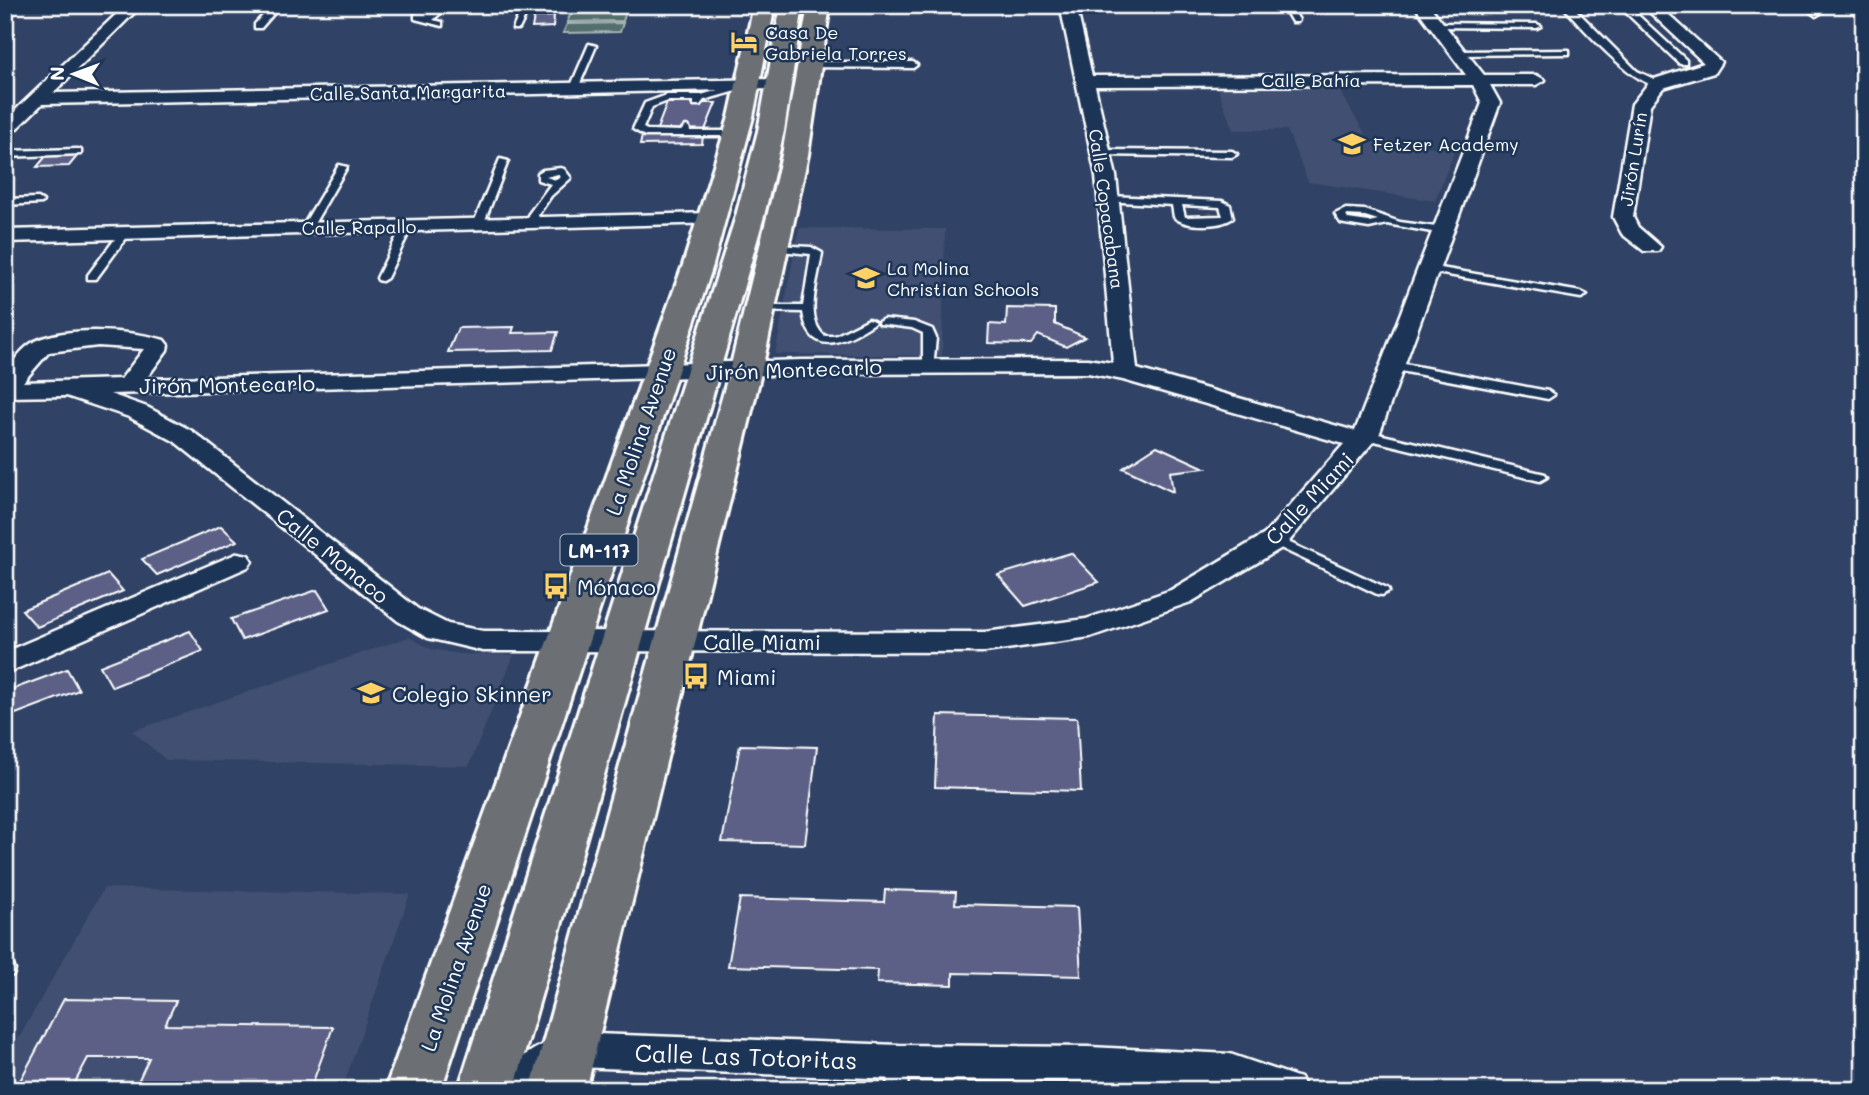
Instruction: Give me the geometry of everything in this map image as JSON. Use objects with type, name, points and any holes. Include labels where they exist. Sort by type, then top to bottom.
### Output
[{"type":"main road","name":"La Molina Avenue","points":[[486,1090],[750,216],[771,131],[763,84],[765,5]]},
{"type":"main road","name":"La Molina Avenue","points":[[413,1090],[661,373],[713,219],[736,134],[763,84],[792,5]]},
{"type":"main road","points":[[563,1070],[746,369],[795,155],[820,5]]},
{"type":"street","points":[[5,130],[135,5]]},
{"type":"street","name":"Calle Copacabana","points":[[1068,5],[1109,199],[1126,373]]},
{"type":"street","name":"Jirón Lurín","points":[[1649,5],[1713,62],[1709,69],[1657,84],[1641,104],[1623,217],[1629,230],[1651,247]]},
{"type":"street","name":"Calle Miami","points":[[621,642],[985,642],[1090,628],[1181,596],[1275,540],[1364,438],[1394,366],[1490,108],[1490,98],[1479,80],[1428,15]]},
{"type":"street","name":"Calle Bahía","points":[[1086,81],[1536,80]]},
{"type":"street","name":"Calle Santa Margarita","points":[[38,99],[763,84]]},
{"type":"street","name":"Calle Rapallo","points":[[5,236],[713,219]]},
{"type":"street","points":[[5,390],[43,345],[64,341],[136,340],[156,345],[128,387]]},
{"type":"street","name":"Jirón Montecarlo","points":[[5,390],[746,369],[1088,366],[1126,373],[1364,438]]},
{"type":"street","name":"Calle Monaco","points":[[71,389],[138,412],[183,436],[422,624],[460,637],[482,641],[621,642]]},
{"type":"street","points":[[5,664],[238,561]]},
{"type":"street","name":"Calle Las Totoritas","points":[[563,1070],[898,1076],[1090,1064],[1230,1071],[1286,1090]]},
{"type":"street","points":[[508,1090],[563,1070]]},
{"type":"lane","points":[[258,26],[277,5]]},
{"type":"lane","points":[[439,24],[419,19],[418,16],[423,12],[439,11],[449,5]]},
{"type":"lane","points":[[516,27],[527,5]]},
{"type":"lane","points":[[1286,5],[1295,20]]},
{"type":"lane","points":[[1566,5],[1634,73],[1657,84]]},
{"type":"lane","points":[[1622,5],[1683,62]]},
{"type":"lane","points":[[1428,15],[1537,26]]},
{"type":"lane","points":[[1662,43],[1691,43]]},
{"type":"lane","points":[[574,88],[592,46]]},
{"type":"lane","points":[[1457,53],[1566,52]]},
{"type":"lane","points":[[810,65],[913,65]]},
{"type":"lane","points":[[736,134],[685,131],[645,133],[638,130],[648,105],[656,101],[667,98],[699,101],[763,84]]},
{"type":"lane","points":[[5,154],[78,152]]},
{"type":"lane","points":[[1101,153],[1232,154]]},
{"type":"lane","points":[[478,225],[503,161]]},
{"type":"lane","points":[[306,229],[342,167]]},
{"type":"lane","points":[[536,223],[533,215],[555,183]]},
{"type":"lane","points":[[1109,199],[1222,204],[1225,205],[1228,218],[1183,220],[1179,217],[1176,202]]},
{"type":"lane","points":[[5,202],[38,201]]},
{"type":"lane","points":[[1388,221],[1443,230]]},
{"type":"lane","points":[[382,278],[407,226]]},
{"type":"lane","points":[[92,277],[125,233]]},
{"type":"lane","points":[[774,248],[811,250],[817,253],[808,309],[811,330],[815,336],[825,340],[842,338],[869,322]]},
{"type":"lane","points":[[1429,269],[1581,295]]},
{"type":"lane","points":[[760,309],[808,309]]},
{"type":"lane","points":[[884,322],[914,324],[928,331],[929,366]]},
{"type":"lane","points":[[1394,366],[1548,395]]},
{"type":"lane","points":[[1364,438],[1539,477]]},
{"type":"lane","points":[[1275,540],[1382,591]]},
{"type":"shaded area","name":"Fetzer Academy","points":[[1336,85],[1368,138],[1455,150],[1435,201],[1308,182],[1287,130],[1233,130],[1217,86]]},
{"type":"shaded area","name":"La Molina Christian Schools","points":[[799,228],[945,229],[942,356],[775,354]]},
{"type":"shaded area","name":"Colegio Skinner","points":[[409,637],[431,649],[460,654],[514,655],[469,766],[166,760],[132,731]]},
{"type":"shaded area","points":[[104,888],[410,894],[342,1090],[5,1090],[5,1062]]},
{"type":"green space","points":[[626,12],[623,21],[567,22],[571,13]]},
{"type":"green space","points":[[623,23],[620,32],[563,33],[567,24]]},
{"type":"building","points":[[554,16],[553,27],[532,28],[534,17]]},
{"type":"building","points":[[667,103],[716,103],[705,130],[657,129]]},
{"type":"building","points":[[642,136],[703,136],[702,144],[640,145]]},
{"type":"building","points":[[78,155],[69,166],[37,167],[46,156]]},
{"type":"building","points":[[1007,308],[1055,309],[1055,324],[1085,337],[1066,347],[1038,335],[1031,344],[988,343],[989,324],[1006,325]]},
{"type":"building","points":[[514,327],[512,333],[558,332],[552,350],[448,352],[458,328]]},
{"type":"building","points":[[1157,446],[1205,468],[1170,472],[1173,492],[1123,468]]},
{"type":"building","points":[[221,526],[237,541],[157,575],[142,559]]},
{"type":"building","points":[[1071,553],[1099,582],[1025,606],[998,575]]},
{"type":"building","points":[[108,574],[123,591],[37,627],[22,610]]},
{"type":"building","points":[[317,590],[329,609],[242,640],[231,619]]},
{"type":"building","points":[[190,631],[203,651],[112,687],[100,666]]},
{"type":"building","points":[[67,669],[79,690],[5,718],[5,692]]},
{"type":"building","points":[[938,715],[1077,718],[1081,791],[935,787]]},
{"type":"building","points":[[740,745],[817,747],[805,844],[722,842]]},
{"type":"building","points":[[885,890],[956,892],[955,904],[1077,907],[1081,976],[953,973],[953,985],[877,983],[878,970],[728,966],[740,898],[884,902]]},
{"type":"building","points":[[64,999],[176,1001],[165,1025],[333,1027],[310,1090],[134,1090],[149,1058],[88,1058],[71,1090],[15,1090]]},
{"type":"place","name":"Casa De Gabriela Torres","points":[[744,42]]},
{"type":"place","name":"Fetzer Academy","points":[[1352,144]]},
{"type":"place","name":"La Molina Christian Schools","points":[[866,278]]},
{"type":"place","name":"Mónaco","points":[[556,586]]},
{"type":"place","name":"Miami","points":[[696,676]]},
{"type":"place","name":"Colegio Skinner","points":[[371,693]]}]
